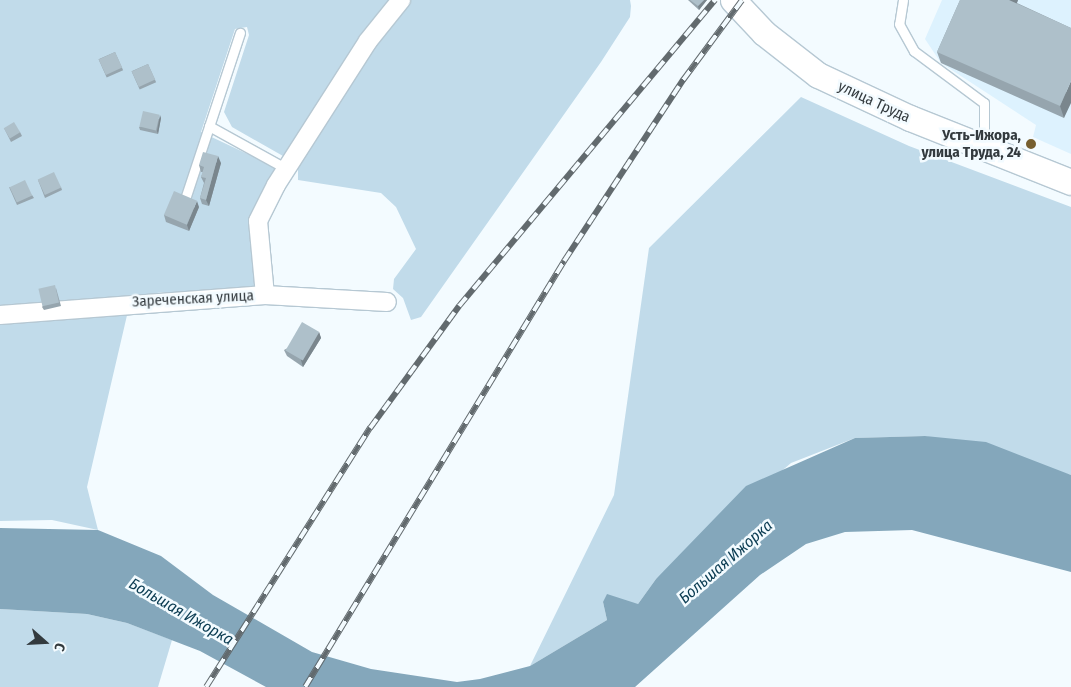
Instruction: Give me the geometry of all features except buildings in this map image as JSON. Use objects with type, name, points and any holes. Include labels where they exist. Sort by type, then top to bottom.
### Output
[{"type":"main road","name":"улица Труда","points":[[733,0],[793,58],[847,90],[1070,180]]},
{"type":"street","points":[[265,295],[258,221],[288,169],[368,41],[401,0]]},
{"type":"street","name":"Зареченская улица","points":[[0,315],[265,295],[386,302]]},
{"type":"lane","points":[[903,0],[899,24],[914,52],[984,103],[984,146]]},
{"type":"lane","points":[[186,196],[240,33]]},
{"type":"lane","points":[[210,126],[288,169]]},
{"type":"shaded area","points":[[0,0],[390,0],[283,156],[232,127],[224,112],[249,35],[247,27],[235,29],[201,132],[279,169],[271,181],[258,293],[163,292],[126,298],[128,311],[87,487],[98,530],[52,520],[0,521]]},
{"type":"shaded area","points":[[410,0],[630,0],[631,6],[630,17],[601,62],[421,317],[411,320],[403,298],[393,289],[394,279],[416,249],[396,207],[381,193],[298,180],[298,165],[393,15]]},
{"type":"shaded area","points":[[942,0],[1071,0],[1071,154],[1033,137],[1036,125],[941,63],[925,39]]},
{"type":"shaded area","points":[[801,97],[909,146],[1071,207],[1071,475],[925,436],[855,438],[791,463],[656,579],[638,604],[603,602],[607,620],[530,666],[614,495],[649,248]]},
{"type":"shaded area","points":[[0,609],[87,614],[127,623],[172,640],[158,687],[0,687]]},
{"type":"water","name":"Большая Ижорка","points":[[925,436],[986,442],[1071,475],[1071,572],[912,530],[845,532],[806,544],[760,575],[635,687],[266,687],[200,651],[127,623],[87,614],[0,609],[0,528],[98,530],[161,556],[213,595],[312,652],[371,669],[457,682],[480,679],[530,666],[607,620],[603,602],[607,594],[638,604],[656,579],[746,486],[855,438]]},
{"type":"railway","points":[[206,687],[370,428],[459,306],[715,0]]},
{"type":"railway","points":[[305,687],[564,261],[683,80],[742,0]]},
{"type":"place","name":"Усть-Ижора, улица Труда, 24","points":[[1031,144]]}]
